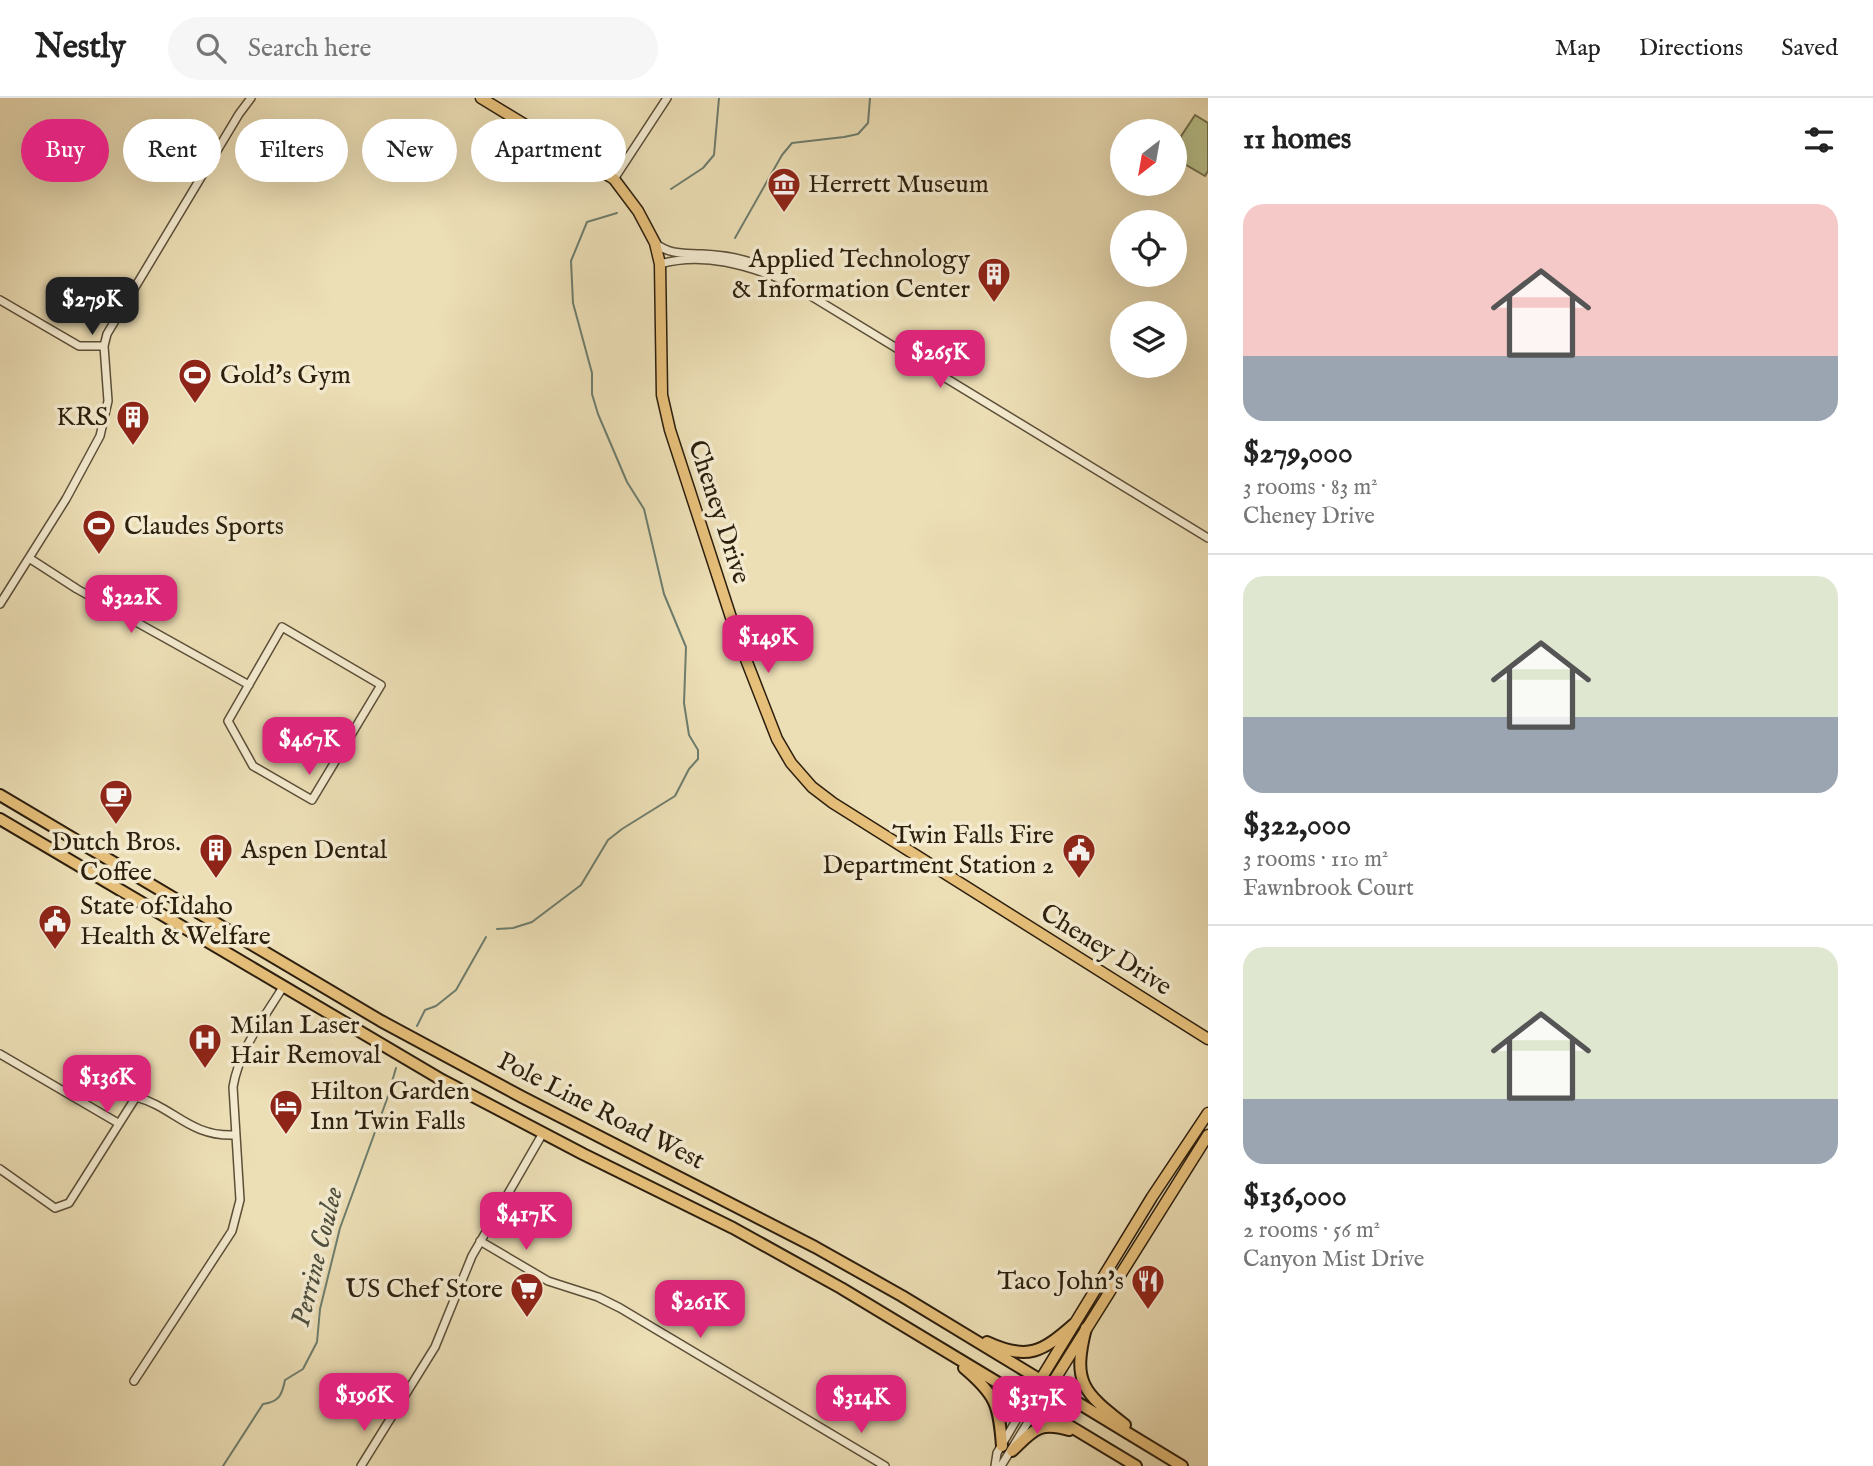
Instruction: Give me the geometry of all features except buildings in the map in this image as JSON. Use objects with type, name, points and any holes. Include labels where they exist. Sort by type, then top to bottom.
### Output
[{"type":"highway","name":"Pole Line Road West","points":[[0,795],[381,1021],[522,1097],[815,1247],[1182,1466]]},
{"type":"highway","name":"Pole Line Road West","points":[[0,819],[442,1080],[733,1228],[841,1288],[1136,1466]]},
{"type":"highway","points":[[946,1323],[995,1345],[1023,1354],[1053,1343],[1074,1324]]},
{"type":"highway","points":[[1086,1328],[1079,1361],[1083,1384],[1103,1407],[1161,1453]]},
{"type":"highway","points":[[941,1348],[972,1374],[994,1398],[1007,1449],[1044,1426],[1082,1433]]},
{"type":"main road","points":[[481,98],[515,119]]},
{"type":"main road","name":"Cheney Drive","points":[[616,182],[638,211],[655,243],[660,264],[662,395],[670,430],[738,639],[777,738],[791,763],[812,787],[833,803],[1208,1038]]},
{"type":"main road","points":[[1027,1400],[1152,1197],[1208,1113]]},
{"type":"main road","points":[[1038,1406],[1208,1135]]},
{"type":"street","points":[[0,604],[70,492],[102,429],[108,401],[104,346],[107,334],[251,98]]},
{"type":"street","points":[[626,164],[667,98]]},
{"type":"street","points":[[655,243],[677,254],[703,254],[758,264],[1208,538]]},
{"type":"street","points":[[660,264],[675,260],[713,260],[759,270],[788,282]]},
{"type":"street","points":[[0,300],[79,346],[104,346]]},
{"type":"street","points":[[29,558],[77,589],[249,685]]},
{"type":"street","points":[[282,627],[381,685],[312,800],[253,766],[228,721],[249,685],[282,627]]},
{"type":"street","points":[[134,1381],[232,1231],[240,1200],[233,1087],[235,1072],[240,1058],[283,987]]},
{"type":"street","points":[[0,1054],[118,1123]]},
{"type":"street","points":[[0,1169],[47,1204],[55,1208],[62,1207],[69,1203],[136,1097],[201,1131],[236,1135]]},
{"type":"street","points":[[361,1466],[435,1347],[480,1241],[543,1133]]},
{"type":"street","points":[[480,1241],[548,1281],[598,1297],[620,1308],[885,1466]]},
{"type":"street","points":[[1001,1466],[1027,1400]]},
{"type":"street","points":[[995,1466],[1038,1406]]},
{"type":"green space","points":[[1195,115],[1208,123],[1208,171],[1205,176],[1187,165],[1187,127]]},
{"type":"waterway","name":"Perrine Coulee","points":[[671,189],[703,168],[714,155],[719,98]]},
{"type":"waterway","name":"Perrine Coulee","points":[[735,238],[782,155],[792,143],[858,134],[868,123],[870,98]]},
{"type":"waterway","name":"Perrine Coulee","points":[[497,929],[513,928],[532,922],[581,885],[608,840],[675,796],[689,769],[698,759],[698,750],[689,735],[684,703],[686,647],[664,594],[644,509],[627,482],[598,414],[592,394],[592,373],[573,303],[571,261],[587,222],[617,213]]},
{"type":"waterway","name":"Perrine Coulee","points":[[417,1026],[425,1010],[436,1006],[456,990],[486,937]]},
{"type":"waterway","name":"Perrine Coulee","points":[[223,1466],[263,1404],[273,1402],[279,1397],[285,1380],[303,1369],[317,1342],[320,1309],[340,1228],[396,1068]]},
{"type":"place","name":"Herrett Museum","points":[[784,214]]},
{"type":"place","name":"Applied Technology & Information Center","points":[[994,304]]},
{"type":"place","name":"Gold's Gym","points":[[195,405]]},
{"type":"place","name":"KRS","points":[[133,447]]},
{"type":"place","name":"Claudes Sports","points":[[99,556]]},
{"type":"place","name":"Dutch Bros. Coffee","points":[[116,826]]},
{"type":"place","name":"Aspen Dental","points":[[216,880]]},
{"type":"place","name":"Twin Falls Fire Department Station 2","points":[[1079,880]]},
{"type":"place","name":"State of Idaho Health & Welfare","points":[[55,951]]},
{"type":"place","name":"Milan Laser Hair Removal","points":[[205,1070]]},
{"type":"place","name":"Hilton Garden Inn Twin Falls","points":[[286,1136]]},
{"type":"place","name":"Taco John's","points":[[1148,1311]]},
{"type":"place","name":"US Chef Store","points":[[527,1319]]}]
